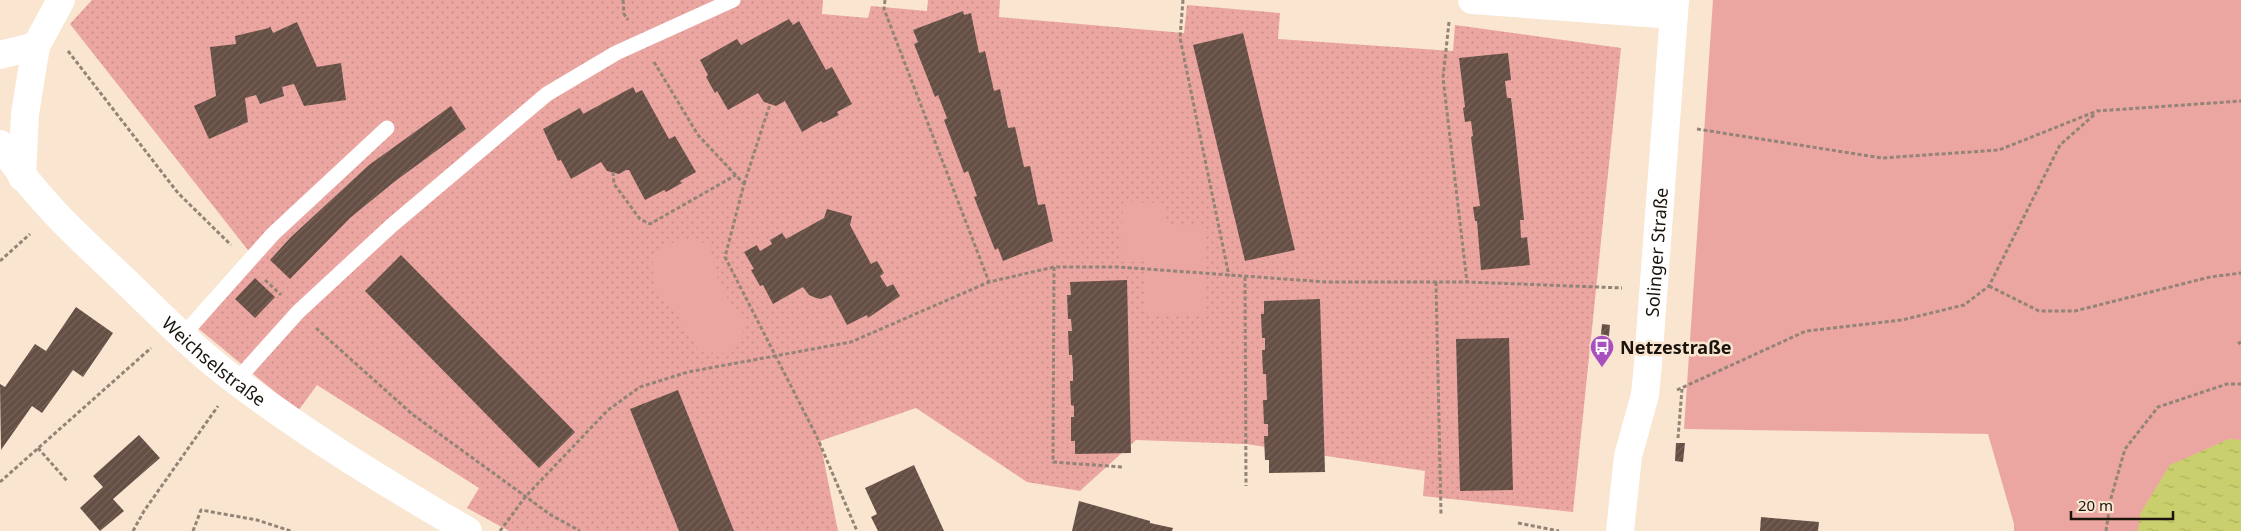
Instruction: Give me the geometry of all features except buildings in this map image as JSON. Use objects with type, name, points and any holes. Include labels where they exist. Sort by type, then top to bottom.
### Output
[{"type":"street","points":[[22,177],[25,114],[36,46],[61,0]]},
{"type":"street","points":[[1472,0],[1674,8]]},
{"type":"street","name":"Solinger Straße","points":[[1620,531],[1628,456],[1645,395],[1655,289],[1674,8]]},
{"type":"street","points":[[0,55],[36,46]]},
{"type":"street","name":"Weichselstraße","points":[[0,144],[22,177],[53,213],[179,331],[236,381],[371,474],[468,531]]},
{"type":"lane","points":[[236,381],[298,312],[390,226],[547,94],[616,53],[733,0]]},
{"type":"lane","points":[[179,331],[273,234],[387,128]]},
{"type":"path","points":[[623,0],[624,14],[642,40],[698,134],[744,184]]},
{"type":"path","points":[[885,0],[884,9],[989,282]]},
{"type":"path","points":[[1183,0],[1180,38],[1229,276]]},
{"type":"path","points":[[1449,20],[1443,78],[1467,282]]},
{"type":"path","points":[[1665,124],[1882,158],[1999,150],[2097,111],[2241,102]]},
{"type":"path","points":[[770,104],[744,184],[725,258],[817,437],[857,531]]},
{"type":"path","points":[[1645,395],[1682,389],[1806,332],[1902,320],[1964,305],[1989,286],[2060,145],[2097,111]]},
{"type":"path","points":[[614,172],[614,184],[640,219],[650,224],[736,175]]},
{"type":"path","points":[[0,261],[53,213]]},
{"type":"path","points":[[500,531],[526,496],[608,410],[640,387],[688,372],[852,342],[989,282],[1054,267],[1119,266],[1326,282],[1467,282],[1655,289]]},
{"type":"path","points":[[1054,267],[1053,462],[1122,467]]},
{"type":"path","points":[[1989,286],[2038,311],[2075,311],[2210,277],[2241,274]]},
{"type":"path","points":[[1245,277],[1246,486]]},
{"type":"path","points":[[1436,282],[1441,514]]},
{"type":"path","points":[[1610,287],[1610,293]]},
{"type":"path","points":[[0,482],[179,331]]},
{"type":"path","points":[[133,531],[144,511],[236,381]]},
{"type":"path","points":[[2106,531],[2111,498],[2125,450],[2158,407],[2227,384],[2241,384]]},
{"type":"path","points":[[1678,438],[1682,389]]},
{"type":"path","points":[[38,448],[68,482]]},
{"type":"path","points":[[193,531],[201,510],[257,520],[290,531]]},
{"type":"path","points":[[1518,523],[1559,531]]},
{"type":"shaded area","points":[[92,0],[823,0],[822,14],[868,18],[871,6],[927,11],[928,0],[1000,0],[999,17],[1184,33],[1187,5],[1280,13],[1278,39],[1453,51],[1455,25],[1621,48],[1573,512],[1423,496],[1425,471],[1246,444],[1136,440],[1080,491],[1027,482],[916,408],[820,441],[838,531],[509,531],[467,508],[479,488],[317,385],[298,411],[193,324],[251,254],[70,24]]},
{"type":"shaded area","points":[[1713,0],[2241,0],[2241,531],[2014,531],[2014,524],[1988,434],[1684,429]]},
{"type":"shaded area","points":[[1123,202],[1164,203],[1164,226],[1206,227],[1204,316],[1145,315],[1146,260],[1121,259]]},
{"type":"shaded area","points":[[690,238],[709,245],[720,287],[745,323],[741,343],[723,353],[700,352],[669,302],[654,285],[652,263],[665,245]]},
{"type":"water","points":[[2229,439],[2241,440],[2241,531],[2138,531],[2140,514],[2170,465]]},
{"type":"place","name":"Netzestraße","points":[[1602,368]]}]
